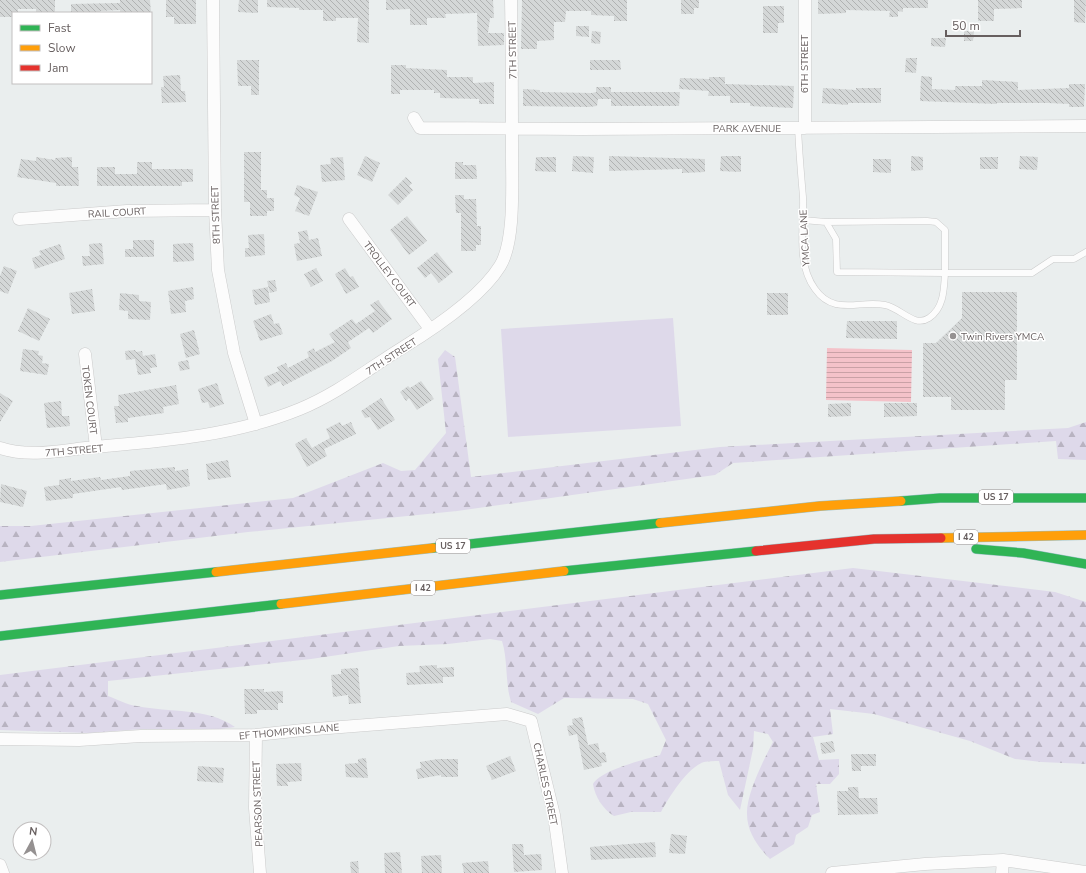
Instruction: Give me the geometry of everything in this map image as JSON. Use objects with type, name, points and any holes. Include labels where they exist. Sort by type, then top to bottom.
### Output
[{"type":"highway","points":[[940,498],[991,489]]},
{"type":"highway","name":"US 17","points":[[0,595],[805,508],[940,498],[1086,498]]},
{"type":"highway","name":"I 42","points":[[0,636],[672,559],[874,539],[1086,535]]},
{"type":"highway","points":[[845,542],[948,547]]},
{"type":"highway","points":[[969,548],[1030,554],[1086,564]]},
{"type":"street","name":"8TH STREET","points":[[213,0],[215,210],[218,270],[224,313],[234,353],[256,424]]},
{"type":"street","name":"7TH STREET","points":[[0,448],[9,451],[38,453],[132,445],[199,436],[256,424],[301,409],[333,393],[430,329],[478,292],[501,265],[510,233],[512,129],[511,0]]},
{"type":"street","name":"6TH STREET","points":[[801,128],[805,0]]},
{"type":"street","name":"PARK AVENUE","points":[[414,118],[420,128],[512,129],[1086,126]]},
{"type":"street","name":"RAIL COURT","points":[[19,219],[127,211],[215,210]]},
{"type":"street","name":"TROLLEY COURT","points":[[349,219],[430,329]]},
{"type":"street","name":"TOKEN COURT","points":[[85,354],[96,447]]},
{"type":"street","name":"EF THOMPKINS LANE","points":[[0,739],[79,740],[157,736],[256,735],[507,714]]},
{"type":"street","name":"CHARLES STREET","points":[[507,714],[532,721],[554,815],[562,873]]},
{"type":"street","name":"PEARSON STREET","points":[[256,735],[255,808],[260,873]]},
{"type":"street","points":[[1002,873],[1003,860]]},
{"type":"street","points":[[832,873],[895,870],[1003,860],[1086,872]]},
{"type":"street","points":[[0,865],[3,873]]},
{"type":"lane","name":"YMCA LANE","points":[[801,128],[803,251],[806,273],[815,289],[824,299],[833,304],[882,305],[894,307],[913,320],[921,321],[929,318],[939,306],[944,292],[944,274]]},
{"type":"lane","points":[[803,220],[826,222],[927,220],[936,222],[944,230],[944,274]]},
{"type":"lane","points":[[826,222],[836,239],[837,272],[944,274],[1032,272],[1053,260],[1074,259],[1086,252]]},
{"type":"green space","points":[[673,318],[681,426],[508,437],[501,329]]},
{"type":"green space","points":[[445,350],[455,357],[471,477],[720,447],[1068,428],[1086,422],[1086,460],[1058,459],[1056,441],[733,463],[715,475],[457,511],[248,532],[0,562],[0,526],[31,526],[293,498],[383,463],[401,471],[415,470],[446,433],[438,359]]},
{"type":"green space","points":[[853,568],[1055,592],[1086,602],[1086,764],[1015,759],[970,741],[874,714],[830,709],[833,734],[813,737],[819,760],[839,759],[839,774],[830,784],[816,784],[820,812],[812,815],[808,827],[796,835],[794,844],[770,859],[754,839],[747,821],[747,806],[752,787],[773,742],[768,734],[754,731],[753,749],[740,810],[728,795],[719,761],[712,761],[704,762],[698,765],[685,776],[661,812],[631,812],[614,816],[606,810],[600,802],[593,784],[604,774],[613,770],[660,755],[666,740],[648,704],[633,699],[564,698],[538,714],[511,702],[502,641],[490,639],[448,644],[399,646],[311,659],[108,681],[108,696],[126,703],[150,708],[200,713],[213,716],[235,727],[221,729],[142,729],[89,733],[0,730],[0,675]]},
{"type":"shaded area","points":[[827,348],[912,350],[911,402],[826,400]]},
{"type":"building","points":[[0,0],[55,0],[55,12],[36,12],[36,9],[18,9],[18,12],[12,12],[12,17],[0,17]]},
{"type":"building","points":[[120,0],[150,0],[151,12],[120,12],[120,10],[100,12],[71,12],[71,4],[120,3]]},
{"type":"building","points":[[166,0],[196,0],[196,24],[174,24],[174,17],[166,17]]},
{"type":"building","points":[[239,0],[258,0],[258,13],[238,12]]},
{"type":"building","points":[[267,0],[369,0],[369,43],[357,42],[358,18],[336,18],[336,21],[323,21],[323,10],[299,10],[299,8],[267,7]]},
{"type":"building","points":[[386,0],[493,0],[494,18],[490,18],[488,33],[504,33],[504,45],[478,46],[477,13],[445,14],[446,18],[427,18],[427,25],[410,25],[410,9],[386,10]]},
{"type":"building","points":[[522,0],[627,0],[627,21],[614,21],[614,16],[591,15],[591,11],[566,11],[565,22],[554,22],[554,40],[537,41],[537,49],[521,49]]},
{"type":"building","points":[[681,0],[699,0],[699,8],[694,8],[694,14],[681,14]]},
{"type":"building","points":[[818,0],[928,0],[928,8],[903,8],[903,12],[898,11],[898,17],[889,17],[890,11],[846,10],[846,13],[818,14]]},
{"type":"building","points":[[978,0],[1022,0],[1022,8],[994,9],[994,21],[978,21]]},
{"type":"building","points":[[1074,0],[1086,0],[1085,23],[1074,22]]},
{"type":"building","points":[[763,6],[784,6],[784,23],[778,23],[778,33],[763,33]]},
{"type":"building","points":[[576,26],[589,26],[589,37],[576,36]]},
{"type":"building","points":[[592,31],[601,32],[600,44],[591,43]]},
{"type":"building","points":[[964,31],[974,31],[973,41],[964,41]]},
{"type":"building","points":[[931,38],[946,38],[945,47],[931,46]]},
{"type":"building","points":[[906,58],[917,58],[916,73],[905,72]]},
{"type":"building","points":[[237,60],[259,60],[259,95],[251,95],[251,86],[238,86]]},
{"type":"building","points":[[590,60],[620,60],[621,70],[590,70]]},
{"type":"building","points":[[391,65],[406,65],[406,68],[447,70],[447,77],[473,77],[473,83],[494,82],[494,104],[479,104],[479,99],[440,98],[440,93],[434,93],[434,90],[400,90],[400,94],[391,94]]},
{"type":"building","points":[[180,75],[181,91],[185,91],[186,102],[162,103],[161,87],[164,87],[163,76]]},
{"type":"building","points":[[921,76],[932,77],[932,89],[955,90],[955,86],[982,86],[982,80],[1018,82],[1018,90],[1069,88],[1069,84],[1085,84],[1084,107],[1069,107],[1069,104],[1048,103],[997,104],[920,101]]},
{"type":"building","points":[[709,77],[725,77],[725,84],[794,86],[793,108],[750,106],[750,103],[730,103],[730,96],[708,96],[709,91],[679,89],[680,78],[709,79]]},
{"type":"building","points":[[596,87],[611,87],[611,92],[680,92],[679,106],[611,106],[611,99],[598,99],[597,106],[589,107],[523,106],[523,89],[540,90],[540,92],[592,93],[596,92]]},
{"type":"building","points":[[823,88],[856,90],[856,88],[881,88],[881,103],[848,103],[848,105],[822,103]]},
{"type":"building","points":[[244,152],[261,152],[261,190],[267,190],[267,198],[274,198],[274,211],[267,211],[267,216],[250,216],[250,202],[244,202]]},
{"type":"building","points":[[365,156],[380,163],[372,182],[357,175]]},
{"type":"building","points":[[573,156],[594,157],[593,173],[572,171]]},
{"type":"building","points":[[609,156],[705,159],[705,172],[682,173],[682,169],[609,171]]},
{"type":"building","points":[[721,156],[741,156],[741,172],[720,171]]},
{"type":"building","points":[[911,156],[923,157],[923,170],[911,171]]},
{"type":"building","points":[[1020,156],[1038,157],[1037,170],[1019,169]]},
{"type":"building","points":[[36,157],[55,160],[55,158],[72,157],[72,167],[78,167],[79,186],[56,186],[56,183],[17,177],[21,159],[36,161]]},
{"type":"building","points":[[343,157],[345,180],[322,182],[320,165],[331,164],[330,158]]},
{"type":"building","points":[[536,157],[556,157],[556,172],[535,171]]},
{"type":"building","points":[[980,157],[998,157],[998,169],[980,169]]},
{"type":"building","points":[[873,159],[891,159],[891,173],[873,172]]},
{"type":"building","points":[[137,162],[152,162],[152,169],[193,169],[193,182],[182,182],[182,186],[97,186],[97,167],[115,167],[115,174],[137,174]]},
{"type":"building","points":[[455,162],[463,162],[463,165],[476,165],[477,179],[455,179]]},
{"type":"building","points":[[406,177],[412,183],[409,186],[413,190],[398,205],[388,195]]},
{"type":"building","points":[[297,185],[318,192],[309,216],[295,211],[300,198],[294,195]]},
{"type":"building","points":[[455,195],[464,195],[464,199],[476,199],[477,226],[481,226],[481,245],[476,245],[476,251],[461,251],[461,213],[456,213]]},
{"type":"building","points":[[407,216],[427,241],[409,255],[390,230]]},
{"type":"building","points":[[307,230],[309,240],[318,238],[322,256],[297,261],[294,244],[300,243],[298,232]]},
{"type":"building","points":[[264,234],[265,255],[245,257],[245,248],[249,248],[248,235]]},
{"type":"building","points":[[133,240],[154,240],[154,257],[125,257],[125,249],[133,249]]},
{"type":"building","points":[[102,243],[104,264],[83,266],[82,256],[90,256],[89,244]]},
{"type":"building","points":[[193,243],[194,261],[173,262],[173,244]]},
{"type":"building","points":[[60,244],[65,259],[35,269],[32,258],[41,255],[39,251]]},
{"type":"building","points":[[437,252],[453,272],[439,283],[431,273],[425,278],[417,268]]},
{"type":"building","points":[[4,266],[17,271],[8,294],[0,291],[0,276]]},
{"type":"building","points":[[316,268],[323,281],[311,287],[304,274]]},
{"type":"building","points":[[345,268],[350,277],[353,276],[359,287],[346,294],[335,274]]},
{"type":"building","points":[[275,280],[277,291],[270,293],[267,281]]},
{"type":"building","points":[[193,287],[194,299],[185,301],[186,312],[171,314],[168,291]]},
{"type":"building","points":[[268,287],[270,302],[255,305],[252,290]]},
{"type":"building","points":[[92,289],[95,311],[72,314],[69,293]]},
{"type":"building","points":[[962,292],[1017,292],[1017,380],[1005,380],[1005,410],[951,410],[951,397],[923,397],[923,343],[936,343],[962,318]]},
{"type":"building","points":[[120,293],[139,295],[139,301],[151,302],[150,320],[128,319],[128,311],[119,310]]},
{"type":"building","points":[[767,293],[788,293],[788,315],[767,315]]},
{"type":"building","points":[[378,300],[392,319],[373,333],[369,328],[348,342],[351,348],[332,361],[283,386],[280,381],[268,387],[264,377],[279,371],[277,367],[286,363],[288,368],[309,357],[307,352],[314,348],[315,352],[335,342],[329,334],[352,319],[356,324],[375,311],[370,305]]},
{"type":"building","points":[[28,308],[50,319],[39,341],[18,331]]},
{"type":"building","points":[[271,314],[274,324],[279,323],[283,334],[260,341],[253,321]]},
{"type":"building","points":[[847,321],[897,321],[897,339],[846,338]]},
{"type":"building","points":[[194,330],[200,354],[186,358],[180,334]]},
{"type":"building","points":[[23,349],[39,351],[38,355],[43,356],[42,363],[49,364],[47,375],[20,371]]},
{"type":"building","points":[[135,350],[136,352],[142,351],[143,356],[155,354],[157,367],[150,368],[151,373],[138,375],[135,359],[126,360],[125,351]]},
{"type":"building","points":[[188,360],[190,369],[180,371],[178,362]]},
{"type":"building","points":[[421,381],[434,399],[417,410],[409,398],[406,401],[400,392],[408,386],[410,388]]},
{"type":"building","points":[[217,383],[224,404],[210,408],[208,402],[202,403],[198,389]]},
{"type":"building","points":[[176,385],[179,404],[163,407],[164,413],[128,418],[128,422],[116,423],[114,406],[119,406],[118,395]]},
{"type":"building","points":[[0,393],[13,401],[0,422]]},
{"type":"building","points":[[381,398],[395,420],[378,430],[370,417],[365,418],[361,411]]},
{"type":"building","points":[[61,401],[62,416],[69,416],[70,426],[47,428],[44,403]]},
{"type":"building","points":[[851,403],[851,416],[828,417],[828,404]]},
{"type":"building","points":[[884,403],[917,403],[917,416],[884,417]]},
{"type":"building","points":[[340,422],[342,426],[351,422],[356,434],[324,449],[327,456],[307,467],[295,444],[306,438],[312,448],[330,438],[326,429]]},
{"type":"building","points":[[228,460],[231,477],[208,480],[206,464]]},
{"type":"building","points":[[175,467],[175,471],[188,469],[190,486],[167,490],[166,484],[122,490],[121,487],[73,494],[73,498],[46,501],[44,487],[59,485],[59,480],[71,478],[71,481],[100,477],[101,480],[130,476],[130,471]]},
{"type":"building","points":[[1,484],[27,491],[23,507],[0,502]]},
{"type":"building","points":[[437,665],[437,668],[454,667],[454,677],[443,677],[443,683],[407,685],[406,673],[420,672],[419,666]]},
{"type":"building","points":[[358,668],[361,703],[349,704],[348,695],[333,697],[331,675],[341,674],[341,669]]},
{"type":"building","points":[[244,689],[264,689],[264,692],[283,691],[283,703],[278,703],[278,710],[257,710],[257,714],[245,714]]},
{"type":"building","points":[[582,717],[588,745],[598,743],[600,753],[605,752],[607,762],[601,763],[602,766],[584,770],[577,734],[569,736],[567,726],[573,725],[572,719]]},
{"type":"building","points":[[833,741],[835,752],[822,754],[820,743]]},
{"type":"building","points":[[851,754],[876,754],[876,766],[861,766],[861,771],[852,771]]},
{"type":"building","points":[[510,756],[516,771],[492,780],[486,766]]},
{"type":"building","points":[[366,758],[368,778],[346,777],[345,764],[358,763],[358,759]]},
{"type":"building","points":[[438,759],[458,759],[458,777],[441,777],[441,775],[418,779],[416,769],[421,768],[420,762]]},
{"type":"building","points":[[301,763],[302,781],[287,782],[288,786],[277,786],[276,764]]},
{"type":"building","points":[[198,766],[224,768],[223,783],[197,781]]},
{"type":"building","points":[[848,787],[858,787],[859,798],[877,798],[878,814],[838,815],[837,791],[848,791]]},
{"type":"building","points":[[671,834],[687,836],[685,854],[669,853]]},
{"type":"building","points":[[655,842],[656,857],[591,860],[590,847]]},
{"type":"building","points":[[512,844],[523,844],[524,855],[541,854],[542,870],[514,872]]},
{"type":"building","points":[[400,852],[402,873],[385,873],[384,853]]},
{"type":"building","points":[[441,855],[442,873],[422,873],[421,856]]},
{"type":"building","points":[[358,861],[359,873],[351,873],[350,862]]},
{"type":"building","points":[[488,861],[489,873],[464,873],[462,863]]},
{"type":"traffic: fast","points":[[901,501],[940,498],[1086,498]]},
{"type":"traffic: fast","points":[[433,548],[660,523]]},
{"type":"traffic: fast","points":[[976,549],[1023,553],[1086,564]]},
{"type":"traffic: fast","points":[[564,571],[756,551]]},
{"type":"traffic: fast","points":[[0,595],[216,572]]},
{"type":"traffic: fast","points":[[0,636],[281,604]]},
{"type":"traffic: slow","points":[[660,523],[820,506],[901,501]]},
{"type":"traffic: slow","points":[[941,538],[1086,535]]},
{"type":"traffic: slow","points":[[216,572],[433,548]]},
{"type":"traffic: slow","points":[[281,604],[564,571]]},
{"type":"traffic: jam","points":[[756,551],[874,539],[941,538]]},
{"type":"place","name":"Twin Rivers YMCA","points":[[953,336]]}]
